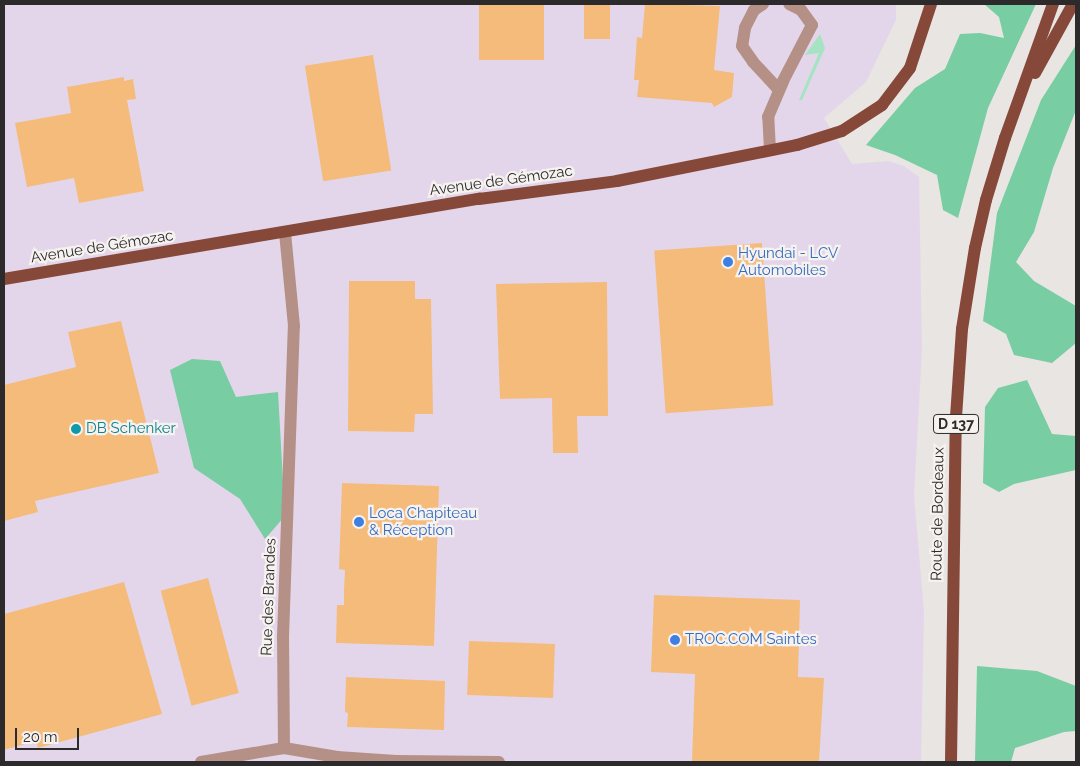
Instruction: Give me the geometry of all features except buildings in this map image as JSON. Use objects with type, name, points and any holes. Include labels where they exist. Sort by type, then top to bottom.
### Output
[{"type":"main road","name":"Avenue de Gémozac","points":[[4,279],[471,200],[617,181],[798,146],[842,131],[882,105],[910,68],[931,4]]},
{"type":"main road","name":"Route de Bordeaux","points":[[951,762],[956,427],[961,338],[975,248],[986,200],[1005,138],[1022,95],[1053,4]]},
{"type":"main road","name":"Route de Bordeaux","points":[[1022,95],[1073,4]]},
{"type":"street","points":[[763,4],[754,10],[745,28],[742,46],[753,62],[779,90]]},
{"type":"street","points":[[770,150],[768,116],[812,25],[801,10],[789,4]]},
{"type":"street","name":"Rue des Brandes","points":[[284,748],[283,637],[294,326],[285,232]]},
{"type":"street","points":[[201,762],[221,761],[284,748],[337,757],[396,761],[499,762]]},
{"type":"shaded area","points":[[4,4],[896,4],[896,20],[866,82],[824,118],[852,164],[888,161],[904,166],[919,177],[922,349],[914,495],[924,612],[921,762],[4,762]]},
{"type":"green space","points":[[984,4],[1036,4],[988,108],[958,218],[943,210],[937,175],[895,155],[866,145],[915,88],[945,69],[960,34],[980,33],[1004,38],[999,17]]},
{"type":"green space","points":[[820,34],[825,48],[802,100],[799,100],[819,53],[805,55]]},
{"type":"green space","points":[[1076,45],[1076,110],[1053,168],[1034,232],[1016,262],[1034,281],[1076,306],[1076,343],[1052,363],[1014,355],[1006,334],[983,321],[997,213],[1041,100]]},
{"type":"green space","points":[[192,359],[220,361],[236,397],[278,392],[285,516],[265,539],[240,499],[194,468],[170,370]]},
{"type":"green space","points":[[1027,380],[1052,434],[1076,436],[1076,470],[1014,484],[999,492],[983,483],[985,407],[998,388]]},
{"type":"green space","points":[[977,666],[1037,671],[1076,686],[1076,731],[1064,732],[1015,748],[1011,762],[975,762]]},
{"type":"place","name":"Hyundai - LCV Automobiles","points":[[728,262]]},
{"type":"place","name":"DB Schenker","points":[[76,429]]},
{"type":"place","name":"Loca Chapiteau & Réception","points":[[359,522]]},
{"type":"place","name":"TROC.COM Saintes","points":[[675,640]]}]
